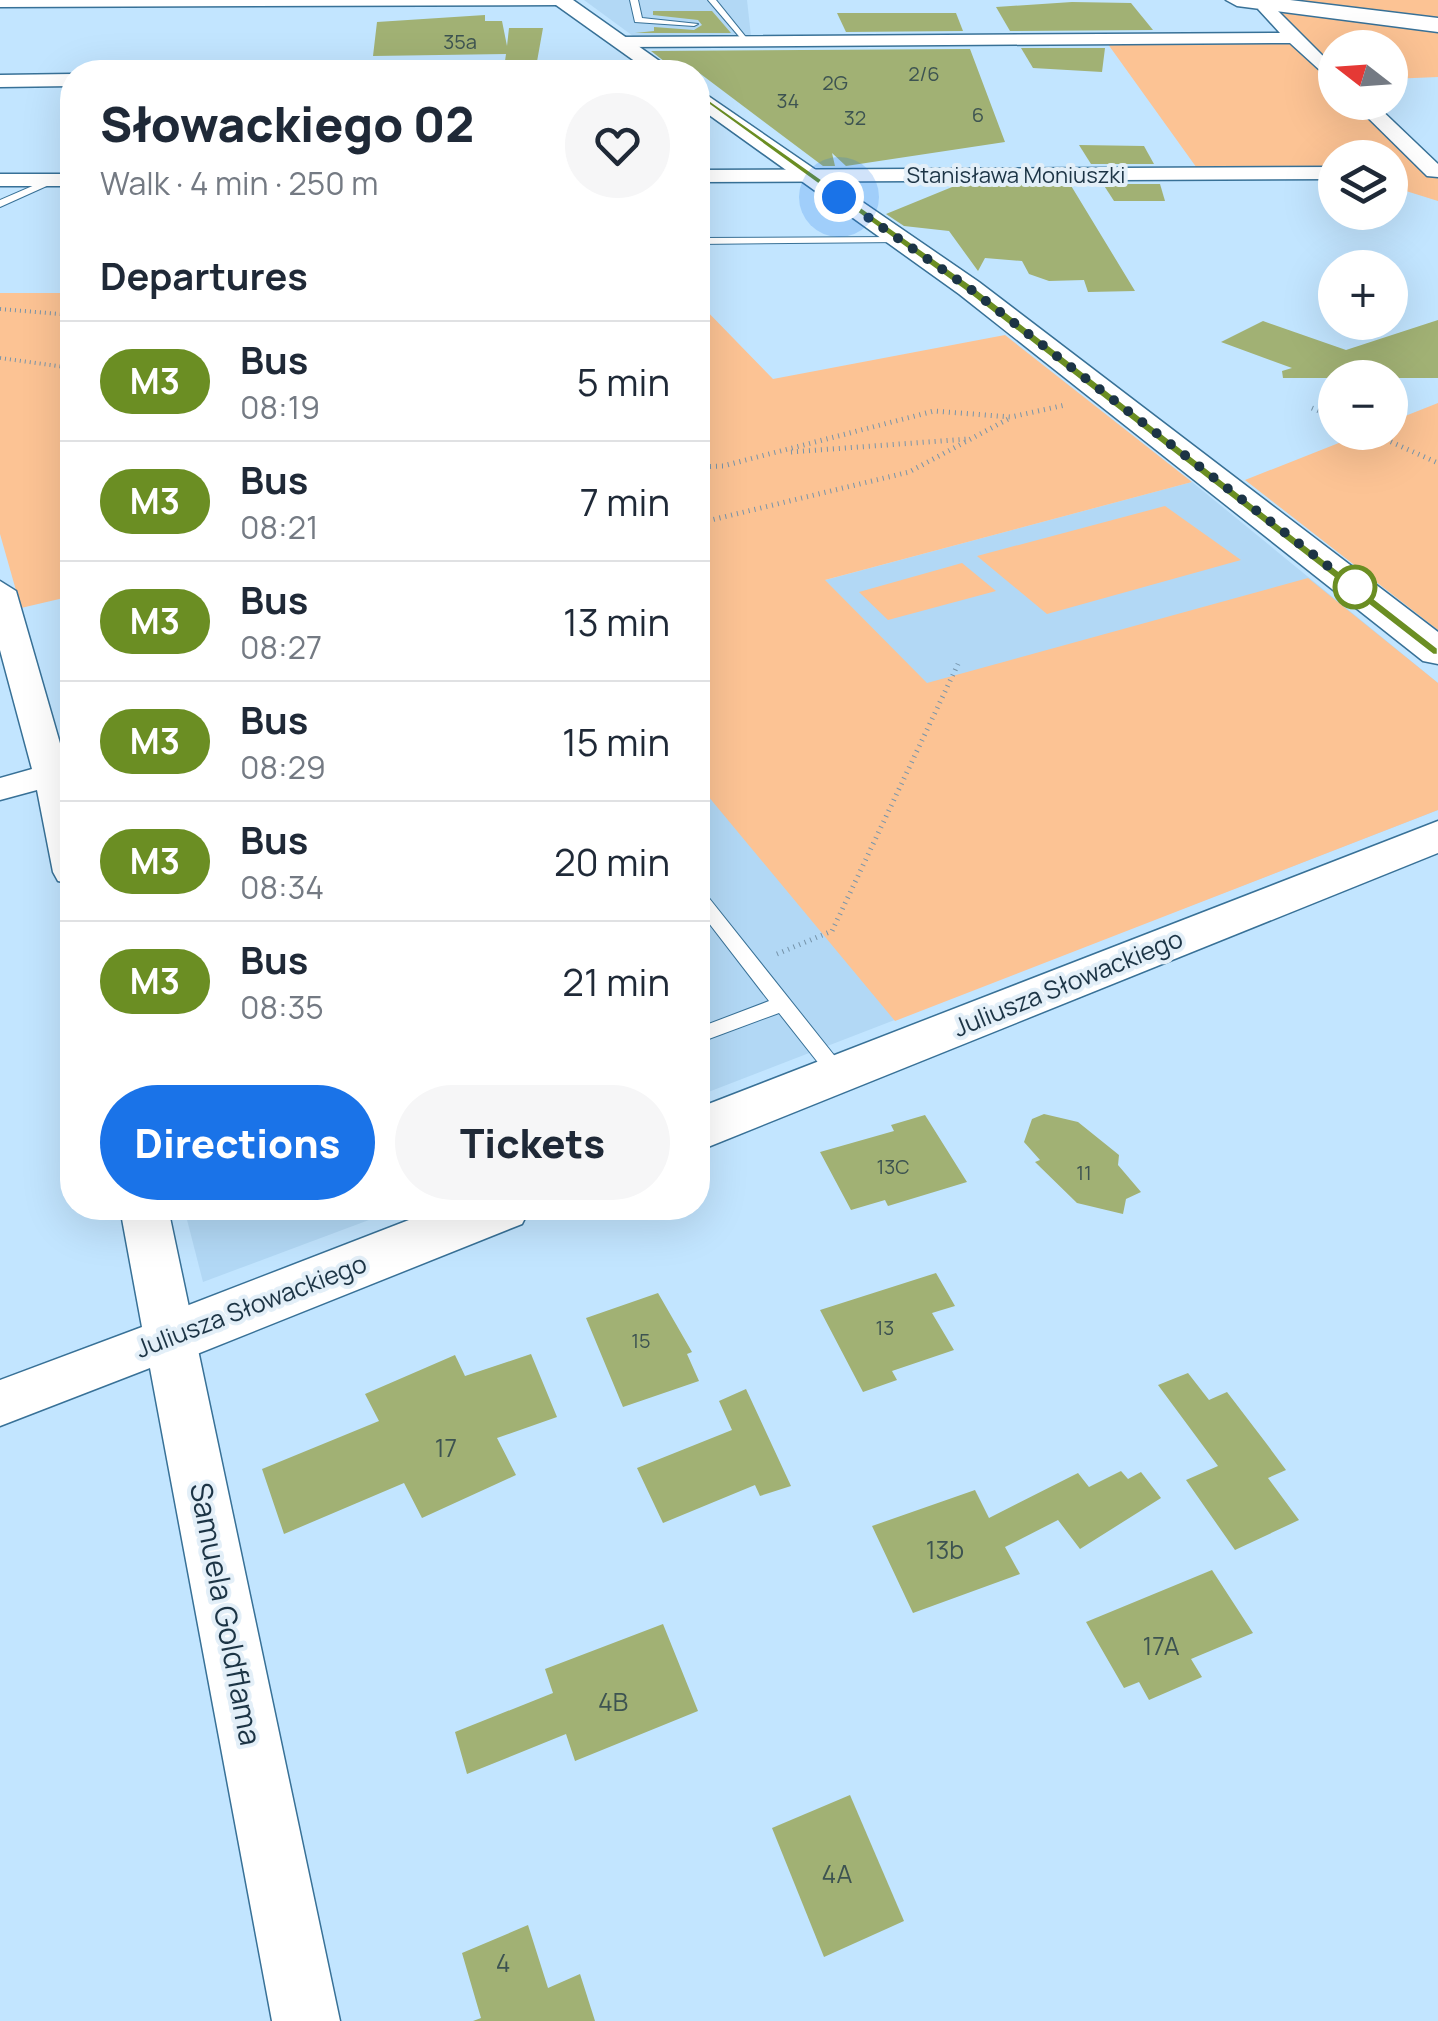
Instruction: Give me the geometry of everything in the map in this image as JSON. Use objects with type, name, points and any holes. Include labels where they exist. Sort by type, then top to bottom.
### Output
[{"type":"main road","points":[[1237,0],[1438,25]]},
{"type":"street","points":[[0,2],[558,0],[646,60]]},
{"type":"street","points":[[1270,2],[1266,9],[1318,61]]},
{"type":"street","points":[[620,42],[694,32],[746,39],[1294,38]]},
{"type":"street","points":[[0,81],[60,80]]},
{"type":"street","points":[[710,105],[1104,391],[1438,652]]},
{"type":"street","points":[[1380,120],[1436,172]]},
{"type":"street","points":[[1408,172],[1436,172]]},
{"type":"street","name":"Stanisława Moniuszki","points":[[710,176],[1318,173]]},
{"type":"street","points":[[0,180],[60,180]]},
{"type":"street","points":[[0,591],[60,814]]},
{"type":"street","points":[[0,789],[52,775]]},
{"type":"street","name":"Juliusza Słowackiego","points":[[710,1125],[1438,836]]},
{"type":"street","name":"Samuela Goldflama","points":[[147,1220],[306,2021]]},
{"type":"street","name":"Juliusza Słowackiego","points":[[0,1403],[471,1220]]},
{"type":"lane","points":[[634,0],[638,20],[694,32],[696,16],[712,2],[746,39]]},
{"type":"lane","points":[[0,204],[60,182]]},
{"type":"lane","points":[[710,241],[898,240]]},
{"type":"lane","points":[[710,912],[838,1074]]},
{"type":"lane","points":[[710,1031],[784,1003]]},
{"type":"path","points":[[0,308],[60,314]]},
{"type":"path","points":[[0,358],[60,366]]},
{"type":"path","points":[[710,520],[910,472],[1011,417],[1104,391]]},
{"type":"path","points":[[1312,408],[1318,411]]},
{"type":"path","points":[[710,465],[780,452],[934,411],[1011,417]]},
{"type":"path","points":[[780,452],[974,438]]},
{"type":"path","points":[[1408,450],[1438,463]]},
{"type":"path","points":[[753,964],[832,931],[958,664]]},
{"type":"shaded area","points":[[584,0],[747,0],[751,36],[633,36]]},
{"type":"shaded area","points":[[1259,0],[1438,0],[1438,77],[1408,78],[1408,30],[1318,30],[1318,120],[1390,120],[1438,166],[1438,201],[1408,192],[1408,140],[1318,140],[1318,169],[1199,171],[1105,40],[1284,39]]},
{"type":"shaded area","points":[[0,293],[60,293],[60,599],[21,608],[0,534]]},
{"type":"shaded area","points":[[710,314],[773,379],[1005,335],[1192,482],[825,580],[927,683],[1308,578],[1438,683],[1438,810],[895,1021],[710,798]]},
{"type":"shaded area","points":[[1438,403],[1438,630],[1245,480],[1321,450],[1408,450],[1408,415]]},
{"type":"shaded area","points":[[1192,482],[1438,683],[1438,810],[710,1091],[710,611]]},
{"type":"shaded area","points":[[1165,506],[1241,560],[1047,614],[977,556]]},
{"type":"shaded area","points":[[962,563],[996,591],[888,620],[859,592]]},
{"type":"shaded area","points":[[187,1220],[369,1220],[203,1282]]},
{"type":"building","points":[[1131,3],[1153,30],[1010,31],[996,7]]},
{"type":"building","points":[[653,11],[712,11],[731,33],[635,33],[654,31],[654,27],[694,30],[702,25],[698,20],[653,15]]},
{"type":"building","points":[[837,13],[956,13],[963,31],[846,32]]},
{"type":"building","points":[[485,15],[485,21],[502,21],[507,46],[509,28],[543,28],[537,60],[505,60],[506,54],[373,56],[377,22]]},
{"type":"building","points":[[1021,48],[1105,48],[1102,72],[1033,68]]},
{"type":"building","points":[[970,49],[1005,142],[846,166],[832,153],[835,166],[823,166],[710,81],[710,60],[663,60],[651,51]]},
{"type":"building","points":[[1079,145],[1144,146],[1154,164],[1091,164]]},
{"type":"building","points":[[1070,184],[1135,291],[1088,292],[1084,280],[1049,281],[1029,274],[1022,261],[985,258],[978,271],[949,231],[904,226],[886,214],[957,185]]},
{"type":"building","points":[[1103,184],[1160,184],[1165,201],[1114,201]]},
{"type":"building","points":[[1438,320],[1438,378],[1408,378],[1408,360],[1318,360],[1318,378],[1283,378],[1282,371],[1292,368],[1221,342],[1263,321],[1346,350],[1377,340],[1408,340],[1408,330]]},
{"type":"building","points":[[1044,1114],[1078,1122],[1119,1155],[1118,1165],[1141,1192],[1126,1199],[1123,1214],[1077,1203],[1035,1162],[1040,1160],[1024,1142],[1032,1119]]},
{"type":"building","points":[[925,1115],[967,1182],[888,1206],[885,1200],[851,1210],[820,1152],[894,1131],[891,1125]]},
{"type":"building","points":[[936,1273],[955,1306],[932,1313],[954,1350],[892,1371],[897,1380],[863,1392],[820,1310]]},
{"type":"building","points":[[658,1293],[692,1352],[687,1354],[699,1381],[623,1407],[586,1318]]},
{"type":"building","points":[[531,1354],[557,1417],[497,1438],[516,1475],[422,1518],[404,1483],[284,1534],[262,1469],[379,1421],[365,1394],[455,1355],[465,1376]]},
{"type":"building","points":[[1188,1373],[1209,1400],[1227,1392],[1266,1443],[1286,1470],[1268,1478],[1299,1520],[1235,1550],[1186,1480],[1218,1466],[1158,1385]]},
{"type":"building","points":[[746,1389],[791,1486],[760,1496],[755,1485],[663,1523],[637,1468],[732,1430],[719,1401]]},
{"type":"building","points":[[1121,1471],[1128,1479],[1141,1472],[1161,1498],[1080,1549],[1058,1520],[1005,1547],[1020,1574],[913,1613],[872,1526],[975,1490],[989,1518],[1078,1473],[1089,1487]]},
{"type":"building","points":[[1212,1570],[1253,1633],[1191,1659],[1202,1677],[1149,1700],[1139,1682],[1124,1688],[1086,1622]]},
{"type":"building","points":[[663,1624],[698,1711],[575,1761],[566,1734],[467,1774],[455,1732],[553,1693],[545,1669]]},
{"type":"building","points":[[850,1795],[904,1921],[824,1957],[772,1828]]},
{"type":"building","points":[[528,1925],[548,1988],[580,1974],[595,2021],[473,2021],[481,2018],[462,1953]]},
{"type":"bus line","name":"M3","points":[[710,105],[969,288],[1438,652]]},
{"type":"route","points":[[839,197],[969,288],[1355,587]]}]
